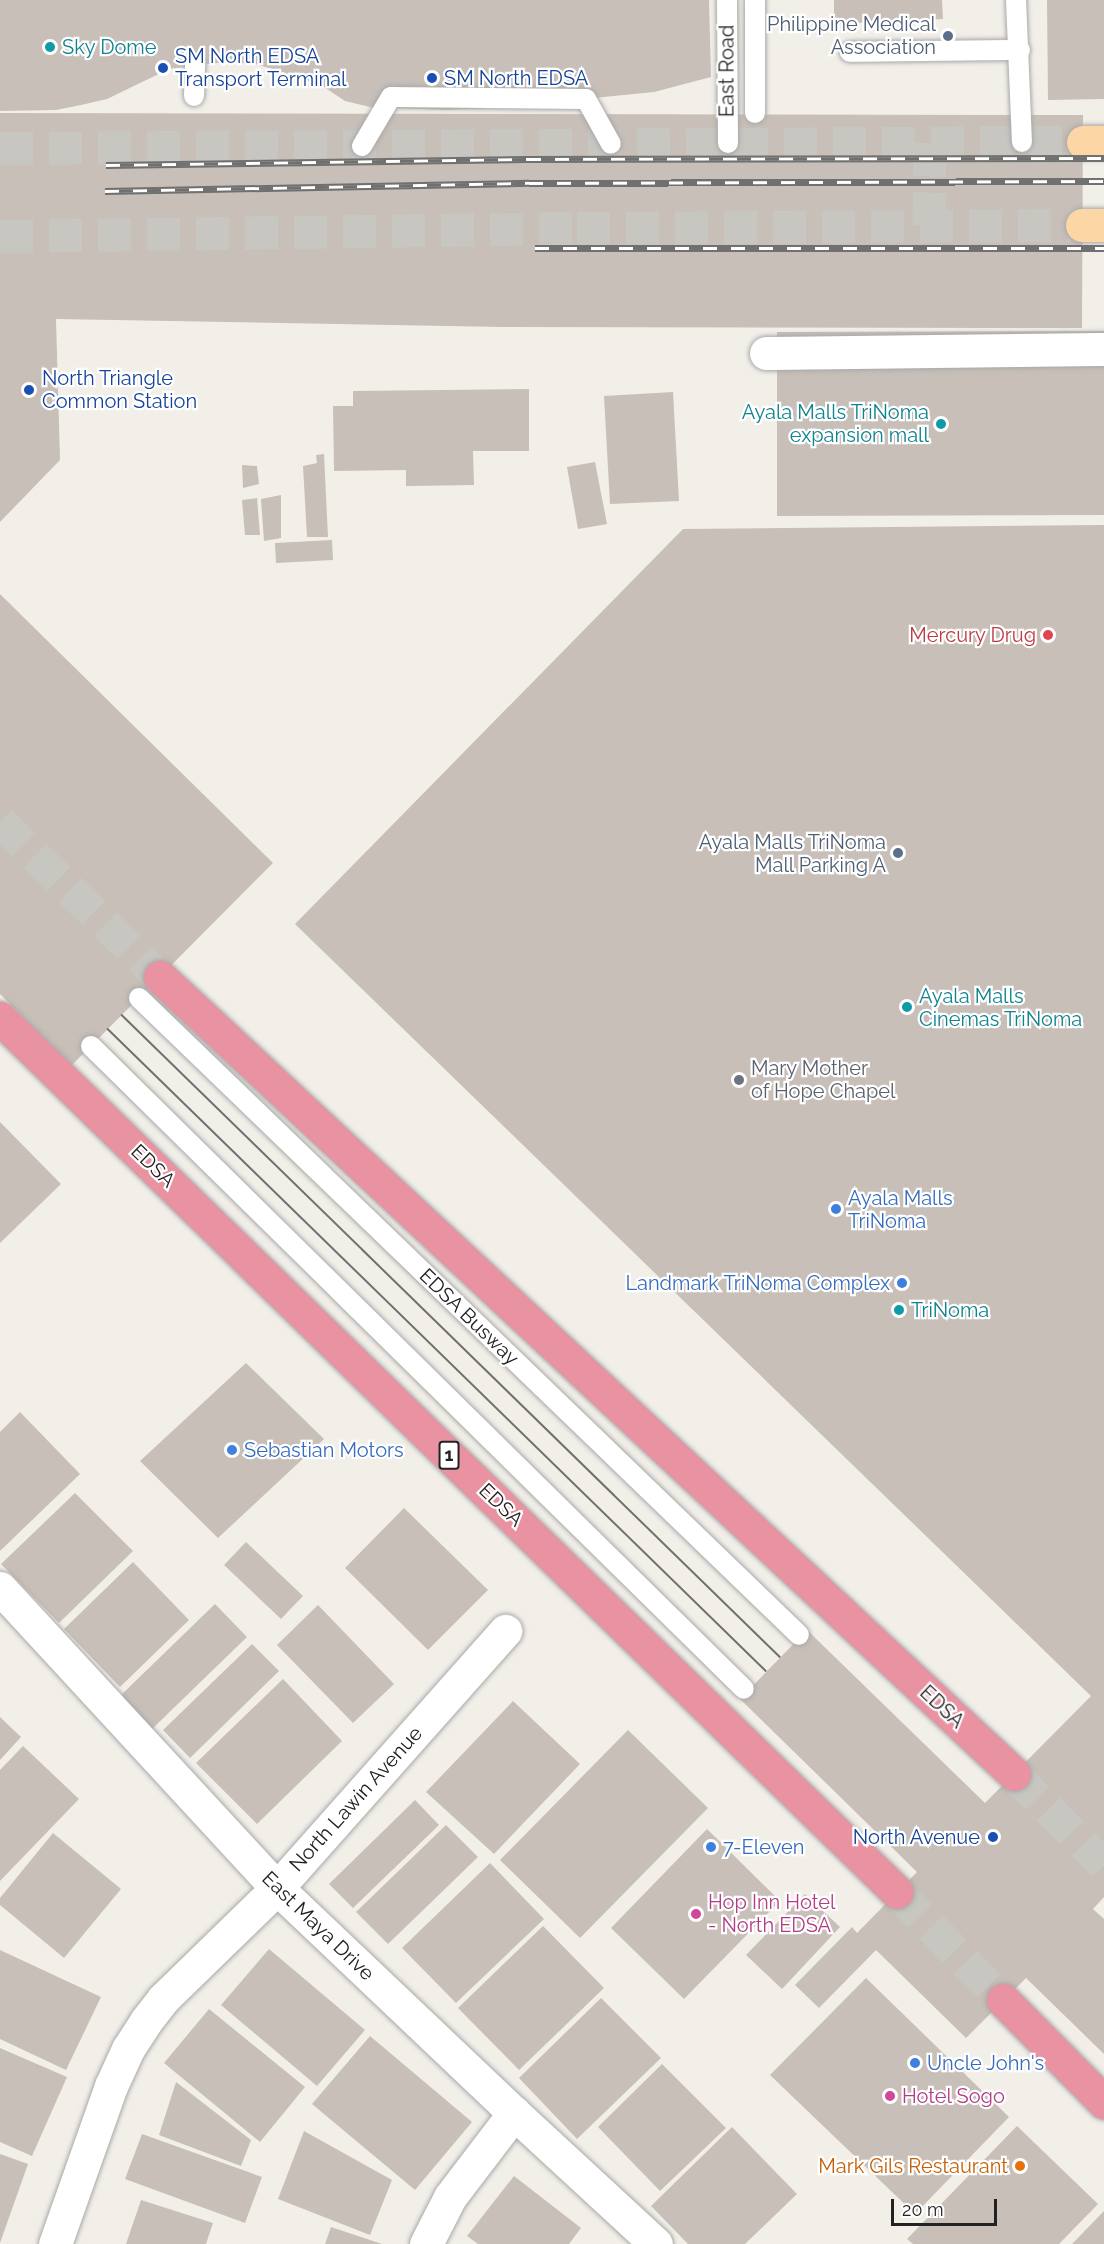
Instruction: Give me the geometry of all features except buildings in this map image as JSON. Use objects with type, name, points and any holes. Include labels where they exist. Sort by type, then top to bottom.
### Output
[{"type":"highway","name":"EDSA","points":[[150,987],[1014,1774]]},
{"type":"highway","name":"EDSA","points":[[0,1018],[897,1892]]},
{"type":"highway","points":[[1003,2000],[1104,2102]]},
{"type":"street","points":[[766,353],[1104,349]]},
{"type":"street","name":"East Maya Drive","points":[[0,1588],[277,1888],[656,2244]]},
{"type":"street","name":"North Lawin Avenue","points":[[55,2244],[107,2097],[128,2049],[163,1999],[277,1888],[505,1631]]},
{"type":"street","points":[[426,2244],[450,2197],[514,2113]]},
{"type":"lane","name":"East Road","points":[[727,0],[728,143]]},
{"type":"lane","name":"East Road","points":[[755,0],[755,113]]},
{"type":"lane","points":[[1016,0],[1020,50],[1022,142]]},
{"type":"lane","points":[[850,52],[1020,50]]},
{"type":"lane","points":[[194,96],[195,65]]},
{"type":"lane","points":[[362,146],[391,98],[586,99],[611,144]]},
{"type":"lane","name":"EDSA Busway","points":[[150,987],[799,1635]]},
{"type":"lane","points":[[91,1046],[744,1689]]},
{"type":"tunnel","points":[[929,225],[930,142]]},
{"type":"tunnel","points":[[0,148],[1083,142]]},
{"type":"tunnel","points":[[0,236],[577,228],[1082,225]]},
{"type":"tunnel","points":[[0,821],[160,977]]},
{"type":"tunnel","points":[[1014,1774],[1104,1865]]},
{"type":"tunnel","points":[[897,1892],[1003,2000]]},
{"type":"tram line","points":[[122,1015],[780,1657]]},
{"type":"tram line","points":[[108,1029],[766,1671]]},
{"type":"railway","points":[[106,165],[527,159],[1104,158]]},
{"type":"railway","points":[[105,191],[529,183],[1104,181]]},
{"type":"railway","points":[[535,248],[1104,248]]},
{"type":"place","name":"Philippine Medical Association","points":[[948,36]]},
{"type":"place","name":"Sky Dome","points":[[50,47]]},
{"type":"place","name":"SM North EDSA Transport Terminal","points":[[163,68]]},
{"type":"place","name":"SM North EDSA","points":[[432,78]]},
{"type":"place","name":"North Triangle Common Station","points":[[29,390]]},
{"type":"place","name":"Ayala Malls TriNoma expansion mall","points":[[941,424]]},
{"type":"place","name":"Mercury Drug","points":[[1048,635]]},
{"type":"place","name":"Ayala Malls TriNoma Mall Parking A","points":[[898,853]]},
{"type":"place","name":"Ayala Malls Cinemas TriNoma","points":[[907,1007]]},
{"type":"place","name":"Mary Mother of Hope Chapel","points":[[739,1080]]},
{"type":"place","name":"Ayala Malls TriNoma","points":[[836,1209]]},
{"type":"place","name":"Landmark TriNoma Complex","points":[[902,1283]]},
{"type":"place","name":"TriNoma","points":[[899,1310]]},
{"type":"place","name":"Sebastian Motors","points":[[232,1450]]},
{"type":"place","name":"North Avenue","points":[[993,1837]]},
{"type":"place","name":"7-Eleven","points":[[711,1847]]},
{"type":"place","name":"Hop Inn Hotel - North EDSA","points":[[696,1914]]},
{"type":"place","name":"Uncle John's","points":[[915,2063]]},
{"type":"place","name":"Hotel Sogo","points":[[890,2096]]},
{"type":"place","name":"Mark Gils Restaurant","points":[[1020,2166]]}]
